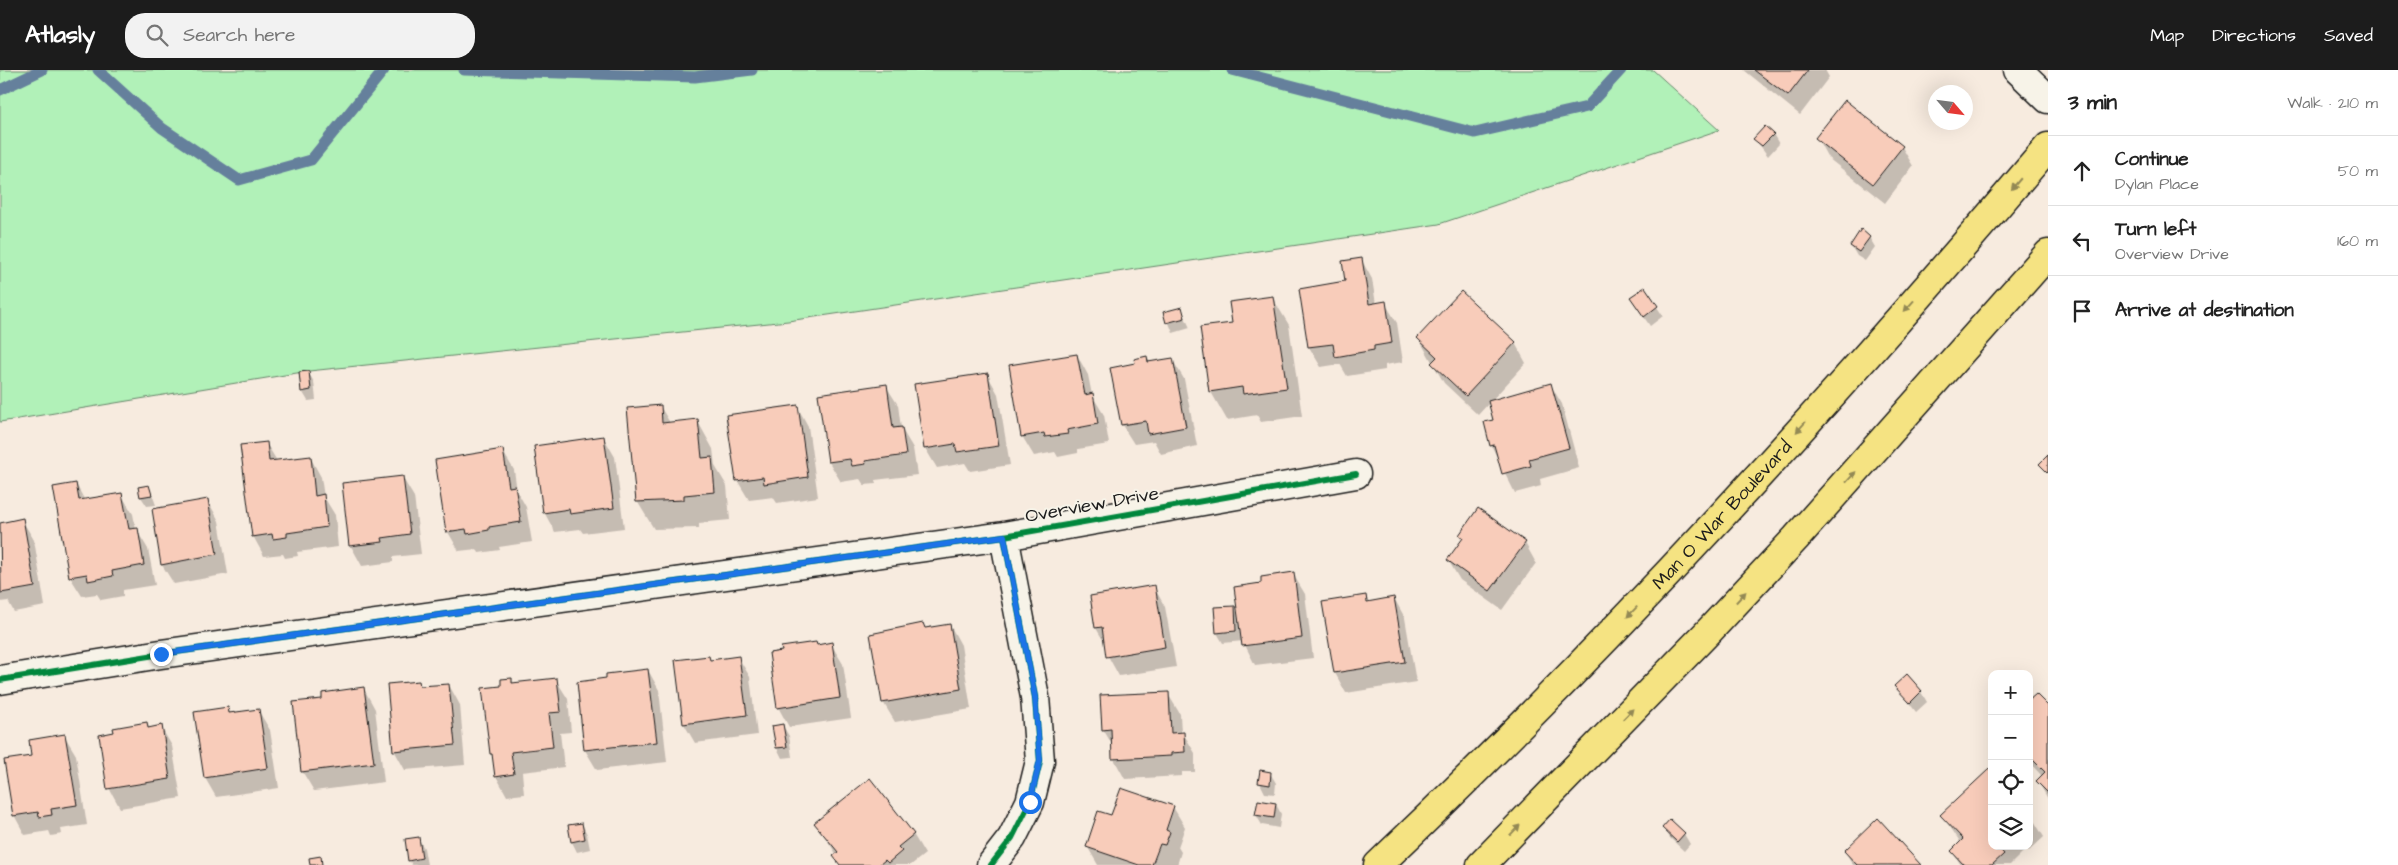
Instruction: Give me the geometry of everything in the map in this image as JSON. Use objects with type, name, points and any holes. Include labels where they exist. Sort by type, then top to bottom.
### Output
[{"type":"main road","name":"Man O War Boulevard","points":[[1378,865],[1578,669],[1711,529],[2048,147]]},
{"type":"main road","points":[[1481,865],[1710,630],[1796,538],[1939,380],[2048,254]]},
{"type":"street","points":[[2018,70],[2048,99]]},
{"type":"street","name":"Overview Drive","points":[[0,680],[161,654],[1004,536],[1356,474]]},
{"type":"street","points":[[991,865],[1012,838],[1030,802],[1040,760],[1035,697],[1004,536]]},
{"type":"green space","points":[[0,70],[1653,70],[1719,130],[1439,224],[788,321],[309,371],[0,422]]},
{"type":"building","points":[[1754,70],[1808,70],[1788,96]]},
{"type":"building","points":[[1845,100],[1903,146],[1873,184],[1815,138]]},
{"type":"building","points":[[1765,126],[1774,134],[1762,146],[1753,139]]},
{"type":"building","points":[[1861,229],[1870,237],[1859,252],[1850,246]]},
{"type":"building","points":[[1362,258],[1369,304],[1386,301],[1392,343],[1374,346],[1374,350],[1335,357],[1333,344],[1308,347],[1299,289],[1345,281],[1342,261]]},
{"type":"building","points":[[1645,287],[1658,306],[1644,317],[1630,297]]},
{"type":"building","points":[[1461,291],[1516,342],[1466,396],[1431,363],[1437,357],[1417,338]]},
{"type":"building","points":[[1273,296],[1287,388],[1243,394],[1242,387],[1209,392],[1200,327],[1232,323],[1229,302]]},
{"type":"building","points":[[1182,307],[1185,318],[1166,323],[1163,312]]},
{"type":"building","points":[[1077,354],[1085,395],[1093,393],[1098,424],[1067,430],[1068,434],[1045,437],[1044,433],[1021,437],[1009,365]]},
{"type":"building","points":[[1147,356],[1148,362],[1173,358],[1186,427],[1148,434],[1146,421],[1121,425],[1110,368],[1135,363],[1134,359]]},
{"type":"building","points":[[309,371],[311,390],[301,392],[299,372]]},
{"type":"building","points":[[988,373],[999,446],[957,452],[955,444],[924,449],[914,384]]},
{"type":"building","points":[[1551,383],[1569,448],[1529,459],[1531,466],[1502,474],[1494,445],[1490,446],[1484,422],[1493,420],[1488,401]]},
{"type":"building","points":[[887,384],[893,428],[902,427],[906,455],[865,461],[866,464],[852,466],[850,459],[828,462],[818,394]]},
{"type":"building","points":[[661,405],[662,423],[698,419],[702,458],[712,457],[715,492],[684,495],[684,500],[636,502],[627,408]]},
{"type":"building","points":[[798,405],[808,477],[764,484],[763,477],[736,481],[726,415]]},
{"type":"building","points":[[604,436],[614,508],[570,514],[569,509],[543,513],[534,446]]},
{"type":"building","points":[[267,442],[269,461],[311,456],[315,496],[324,494],[327,527],[287,533],[287,537],[273,539],[272,534],[252,537],[240,445]]},
{"type":"building","points":[[503,449],[509,487],[515,486],[521,522],[489,527],[489,530],[467,534],[466,529],[446,532],[435,460]]},
{"type":"building","points":[[2048,455],[2048,473],[2039,464]]},
{"type":"building","points":[[403,476],[410,534],[382,538],[383,542],[349,546],[342,483]]},
{"type":"building","points":[[76,483],[79,500],[122,493],[129,529],[138,528],[144,565],[112,571],[113,576],[88,581],[87,574],[69,577],[53,487]]},
{"type":"building","points":[[149,485],[152,495],[140,497],[138,487]]},
{"type":"building","points":[[208,499],[217,554],[161,565],[152,509]]},
{"type":"building","points":[[1478,508],[1526,542],[1490,591],[1447,560],[1463,538],[1459,535]]},
{"type":"building","points":[[23,518],[35,587],[1,593],[0,523]]},
{"type":"building","points":[[1294,572],[1302,638],[1242,646],[1234,587],[1261,583],[1261,577]]},
{"type":"building","points":[[1155,585],[1165,647],[1106,657],[1102,627],[1095,628],[1090,596]]},
{"type":"building","points":[[1366,595],[1367,602],[1394,597],[1405,662],[1334,673],[1322,602]]},
{"type":"building","points":[[1235,606],[1236,631],[1216,633],[1214,607]]},
{"type":"building","points":[[923,623],[925,628],[950,624],[961,689],[882,703],[870,634]]},
{"type":"building","points":[[816,642],[817,645],[832,642],[840,698],[777,708],[769,653],[782,651],[781,647]]},
{"type":"building","points":[[709,656],[710,660],[739,656],[747,715],[683,724],[675,660]]},
{"type":"building","points":[[648,669],[657,742],[584,750],[577,682],[606,678],[606,674]]},
{"type":"building","points":[[1907,674],[1922,691],[1910,703],[1894,686]]},
{"type":"building","points":[[512,678],[512,683],[557,678],[561,712],[549,713],[553,747],[511,752],[514,774],[495,777],[492,754],[490,754],[482,688],[501,686],[501,679]]},
{"type":"building","points":[[419,681],[420,686],[449,684],[455,745],[393,751],[387,684]]},
{"type":"building","points":[[364,687],[374,763],[301,772],[293,702],[322,699],[322,693]]},
{"type":"building","points":[[1169,692],[1171,733],[1184,732],[1185,752],[1171,753],[1171,756],[1112,759],[1111,729],[1102,730],[1100,695]]},
{"type":"building","points":[[2036,694],[2048,706],[2048,793],[2036,781],[2045,772],[2033,760],[2033,697]]},
{"type":"building","points":[[228,707],[229,713],[259,709],[268,768],[204,778],[194,712]]},
{"type":"building","points":[[147,722],[148,728],[162,725],[170,779],[107,789],[99,735],[114,732],[113,728]]},
{"type":"building","points":[[783,724],[787,747],[776,748],[772,726]]},
{"type":"building","points":[[65,734],[77,805],[51,809],[52,815],[39,817],[38,812],[13,816],[4,760],[31,756],[29,740]]},
{"type":"building","points":[[1260,770],[1271,772],[1270,785],[1258,783]]},
{"type":"building","points":[[1988,770],[1988,850],[2000,850],[2004,854],[1992,865],[1964,865],[1951,851],[1963,839],[1940,815]]},
{"type":"building","points":[[870,778],[914,834],[898,847],[902,851],[888,863],[885,860],[879,865],[840,865],[833,856],[838,852],[814,823]]},
{"type":"building","points":[[1121,788],[1174,806],[1166,830],[1170,832],[1165,845],[1160,844],[1152,865],[1139,865],[1086,847],[1098,811],[1111,815]]},
{"type":"building","points":[[1258,800],[1276,803],[1274,818],[1255,815]]},
{"type":"building","points":[[1878,818],[1921,865],[1857,865],[1844,851]]},
{"type":"building","points":[[1670,819],[1685,833],[1677,842],[1662,828]]},
{"type":"building","points":[[582,823],[585,839],[571,842],[568,825]]},
{"type":"building","points":[[419,837],[422,858],[408,861],[405,839]]},
{"type":"building","points":[[321,856],[322,865],[310,865],[309,858]]},
{"type":"waterway","points":[[0,90],[42,70]]},
{"type":"waterway","points":[[98,70],[162,128],[239,180],[311,160],[384,70]]},
{"type":"waterway","points":[[464,70],[695,77],[752,70]]},
{"type":"waterway","points":[[1232,70],[1475,133],[1587,107],[1621,70]]},
{"type":"cycle path","points":[[0,680],[161,654],[1004,536],[1356,474]]},
{"type":"cycle path","points":[[991,865],[1012,838],[1030,802],[1040,761],[1035,697],[1004,536]]},
{"type":"route","points":[[161,654],[1004,536],[1035,697],[1040,760],[1030,802]]}]
